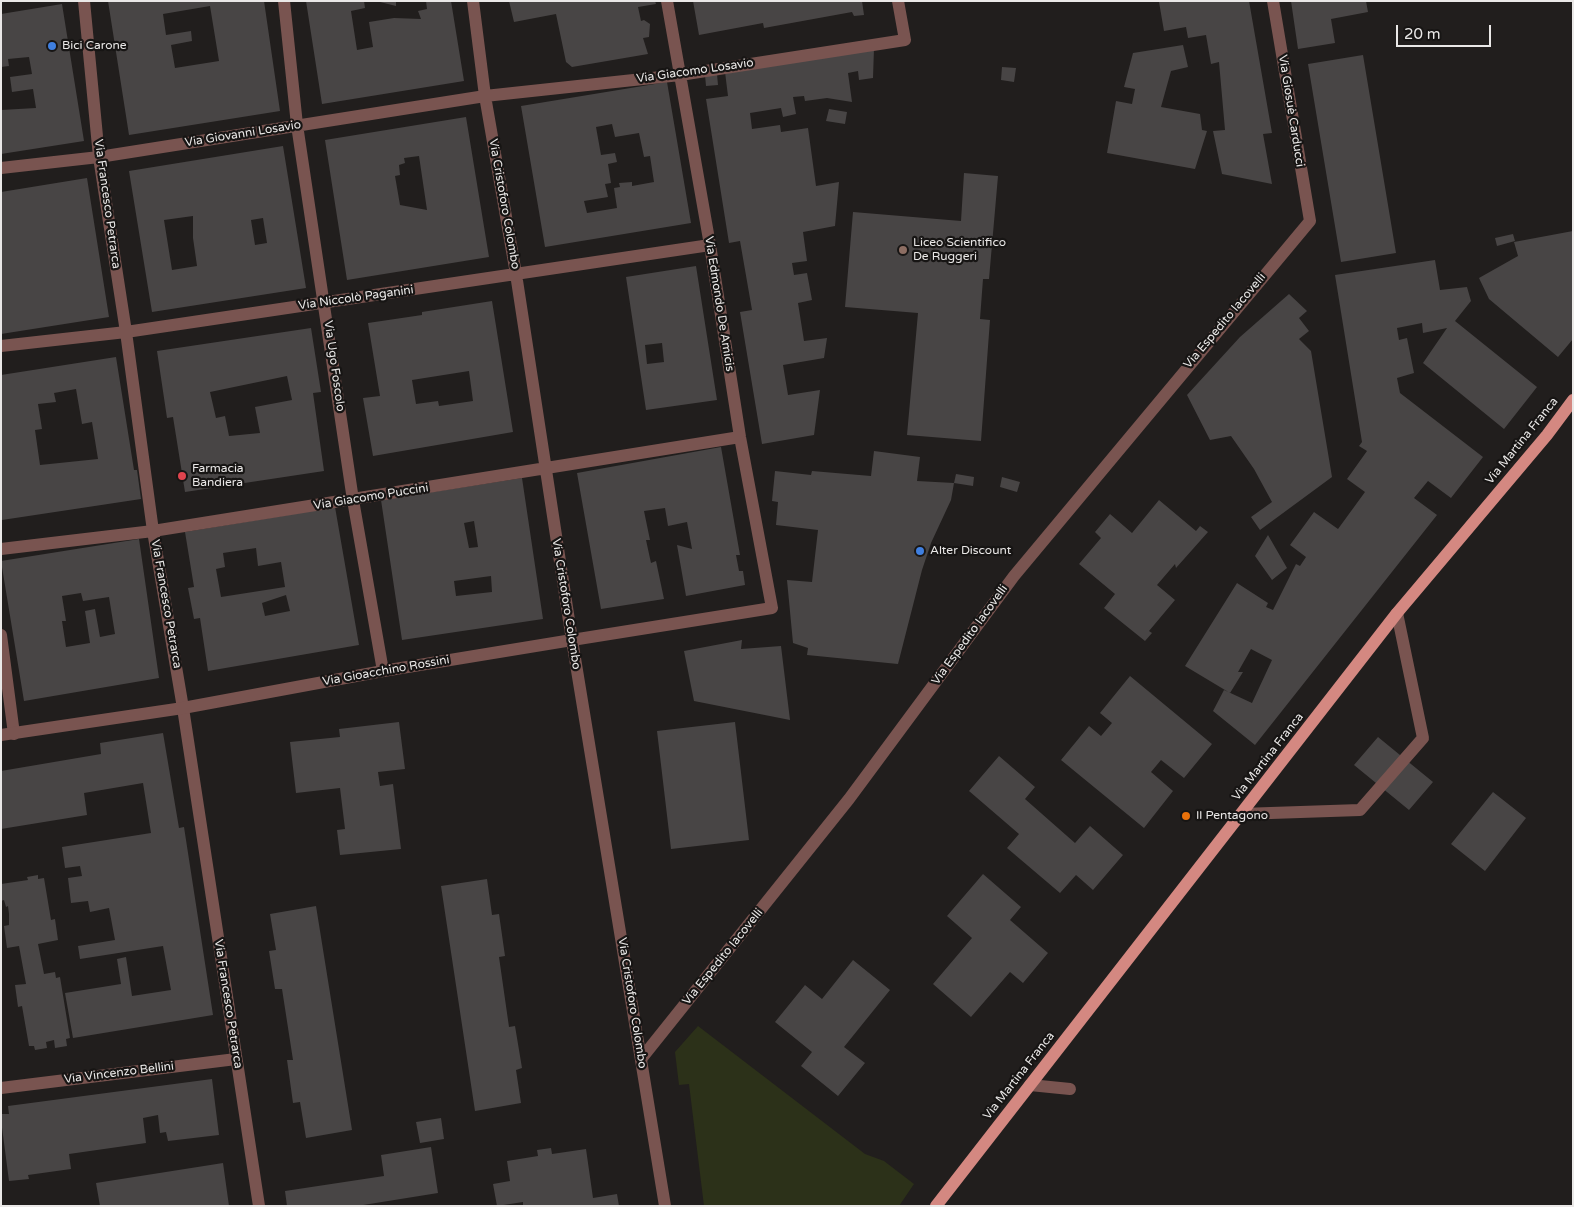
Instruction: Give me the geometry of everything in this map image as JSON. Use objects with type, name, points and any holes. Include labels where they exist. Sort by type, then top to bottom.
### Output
[{"type":"main road","name":"Via Martina Franca","points":[[936,1206],[1397,613],[1547,436],[1573,400]]},
{"type":"street","name":"Via Francesco Petrarca","points":[[84,1],[99,157],[126,332],[153,531],[183,708],[259,1206]]},
{"type":"street","name":"Via Ugo Foscolo","points":[[284,1],[297,125],[325,302],[353,500],[383,671]]},
{"type":"street","name":"Via Cristoforo Colombo","points":[[473,1],[485,96],[516,274],[572,640],[665,1206]]},
{"type":"street","name":"Via Edmondo De Amicis","points":[[667,1],[710,245],[740,437],[772,608]]},
{"type":"street","name":"Via Giacomo Losavio","points":[[485,96],[680,75],[905,40],[898,1]]},
{"type":"street","name":"Via Giosuè Carducci","points":[[1273,1],[1310,221]]},
{"type":"street","name":"Via Giovanni Losavio","points":[[1,168],[99,157],[485,96]]},
{"type":"street","name":"Via Espedito Iacovelli","points":[[641,1059],[850,799],[1014,576],[1310,221]]},
{"type":"street","name":"Via Niccolò Paganini","points":[[1,346],[126,332],[710,245]]},
{"type":"street","name":"Via Giacomo Puccini","points":[[1,549],[153,531],[740,437]]},
{"type":"street","name":"Via Gioacchino Rossini","points":[[1,736],[183,708],[383,671],[772,608]]},
{"type":"street","points":[[1241,814],[1360,810],[1423,738],[1397,613]]},
{"type":"street","points":[[1,635],[14,734]]},
{"type":"street","name":"Via Vincenzo Bellini","points":[[1,1088],[236,1059]]},
{"type":"street","points":[[1030,1085],[1070,1089]]},
{"type":"green space","points":[[698,1026],[865,1154],[884,1161],[914,1184],[899,1206],[704,1206],[689,1084],[679,1085],[675,1052]]},
{"type":"building","points":[[108,1],[264,1],[280,111],[129,135]],"holes":[[[210,6],[219,61],[175,68],[171,45],[192,41],[191,31],[166,35],[163,14]]]},
{"type":"building","points":[[306,1],[364,1],[365,8],[351,11],[357,50],[373,47],[369,22],[394,18],[421,19],[418,11],[427,9],[426,1],[451,1],[464,81],[322,104]]},
{"type":"building","points":[[396,1],[396,6],[380,2]]},
{"type":"building","points":[[509,1],[655,1],[656,4],[638,7],[641,21],[644,20],[650,24],[649,37],[643,38],[648,54],[572,67],[566,62],[556,14],[514,22]]},
{"type":"building","points":[[693,1],[862,1],[864,15],[854,16],[852,12],[764,28],[763,23],[699,35]]},
{"type":"building","points":[[1249,1],[1272,133],[1263,134],[1272,184],[1222,174],[1213,131],[1225,130],[1219,62],[1211,64],[1206,35],[1188,38],[1186,27],[1164,31],[1159,2]]},
{"type":"building","points":[[1291,1],[1366,1],[1368,12],[1331,19],[1335,43],[1298,49]]},
{"type":"building","points":[[62,4],[84,141],[1,154],[1,110],[36,108],[33,89],[12,92],[10,77],[32,74],[29,57],[8,59],[9,66],[1,67],[1,14]]},
{"type":"building","points":[[1183,45],[1188,67],[1171,71],[1161,107],[1200,114],[1202,130],[1207,131],[1195,169],[1107,153],[1116,101],[1132,104],[1135,89],[1124,87],[1133,53]]},
{"type":"building","points":[[874,48],[873,78],[859,80],[858,71],[848,73],[852,102],[827,98],[805,101],[804,96],[793,97],[796,114],[783,117],[781,108],[750,113],[752,129],[780,125],[781,132],[808,128],[816,186],[839,182],[835,226],[803,232],[807,261],[792,263],[794,275],[807,273],[812,300],[798,303],[804,341],[827,338],[824,358],[783,365],[788,395],[820,390],[814,435],[762,444],[740,312],[752,310],[740,241],[729,243],[706,99],[728,96],[725,72]]},
{"type":"building","points":[[1363,55],[1396,253],[1341,262],[1308,64]]},
{"type":"building","points":[[1002,67],[1016,68],[1014,82],[1001,80]]},
{"type":"building","points":[[717,74],[718,85],[706,86],[705,75]]},
{"type":"building","points":[[667,82],[691,223],[545,247],[521,106]],"holes":[[[612,124],[615,137],[639,133],[644,157],[650,156],[654,182],[632,186],[632,182],[619,183],[620,187],[614,188],[617,208],[587,213],[584,201],[608,197],[605,184],[611,183],[608,164],[617,162],[615,153],[601,155],[596,127]]]},
{"type":"building","points":[[829,109],[847,112],[845,124],[826,121]]},
{"type":"building","points":[[466,117],[489,257],[347,280],[325,140]],"holes":[[[419,156],[427,210],[400,205],[395,176],[400,175],[399,165],[405,163],[404,158]]]},
{"type":"building","points":[[283,146],[306,288],[152,312],[129,171]],"holes":[[[193,216],[193,238],[197,266],[172,270],[164,220]],[[263,218],[267,243],[255,245],[251,220]]]},
{"type":"building","points":[[964,173],[998,176],[989,279],[983,279],[980,319],[990,320],[981,441],[907,435],[918,313],[845,307],[853,212],[961,221]]},
{"type":"building","points":[[87,178],[109,317],[1,334],[1,192]]},
{"type":"building","points":[[1573,231],[1573,339],[1558,357],[1489,299],[1479,278],[1518,256],[1514,242]]},
{"type":"building","points":[[1513,234],[1515,241],[1497,246],[1495,238]]},
{"type":"building","points":[[1435,260],[1440,290],[1467,287],[1471,301],[1455,321],[1537,387],[1504,429],[1423,363],[1447,328],[1423,333],[1422,323],[1397,328],[1399,340],[1407,338],[1414,373],[1397,378],[1400,393],[1483,457],[1451,498],[1428,481],[1414,498],[1437,515],[1255,745],[1213,711],[1224,690],[1228,692],[1185,666],[1237,583],[1268,603],[1266,607],[1273,610],[1296,564],[1300,566],[1306,557],[1290,545],[1314,512],[1338,529],[1365,492],[1347,479],[1367,451],[1359,446],[1362,442],[1335,275]],"holes":[[[1251,649],[1272,660],[1252,703],[1230,693],[1243,672],[1238,672]]]},
{"type":"building","points":[[696,266],[717,400],[646,410],[626,277]],"holes":[[[662,343],[664,362],[647,364],[645,345]]]},
{"type":"building","points":[[1289,294],[1307,311],[1299,318],[1309,331],[1299,339],[1311,351],[1332,477],[1260,530],[1251,517],[1272,502],[1254,469],[1231,436],[1210,440],[1187,395],[1240,337]]},
{"type":"building","points":[[492,301],[513,432],[373,456],[363,398],[380,396],[368,323],[422,315],[422,312]],"holes":[[[469,371],[473,401],[439,406],[438,401],[416,404],[412,380]]]},
{"type":"building","points":[[311,328],[321,392],[313,393],[324,471],[185,492],[173,417],[167,418],[157,351]],"holes":[[[287,376],[292,400],[255,407],[260,433],[229,436],[225,416],[216,418],[210,392]]]},
{"type":"building","points":[[116,357],[134,470],[137,470],[141,499],[2,520],[1,375]],"holes":[[[76,389],[82,424],[92,422],[98,459],[40,465],[35,430],[42,429],[38,404],[56,402],[54,393]]]},
{"type":"building","points":[[721,447],[740,555],[736,555],[739,571],[743,571],[745,585],[686,596],[677,545],[692,549],[687,522],[668,526],[665,508],[644,511],[650,540],[646,540],[651,563],[656,561],[664,599],[601,609],[577,473]]},
{"type":"building","points":[[874,451],[920,457],[917,481],[954,483],[951,500],[931,543],[922,570],[898,664],[807,655],[808,648],[793,643],[787,580],[812,582],[818,530],[776,525],[778,502],[772,501],[775,471],[811,475],[812,471],[871,476]]},
{"type":"building","points":[[956,474],[974,477],[973,486],[954,483]]},
{"type":"building","points":[[1002,477],[1020,482],[1017,492],[1000,487]]},
{"type":"building","points":[[522,478],[543,619],[402,640],[381,500]],"holes":[[[474,521],[478,547],[469,548],[464,523]],[[491,576],[492,592],[456,596],[454,581]]]},
{"type":"building","points":[[1159,500],[1196,531],[1200,526],[1208,532],[1176,568],[1175,564],[1157,585],[1175,600],[1149,631],[1152,633],[1145,641],[1104,608],[1115,594],[1079,564],[1101,538],[1095,532],[1110,514],[1132,533]]},
{"type":"building","points":[[335,507],[359,645],[208,671],[200,618],[194,619],[188,588],[194,587],[185,532]],"holes":[[[256,548],[258,566],[281,562],[285,587],[221,597],[216,569],[225,567],[223,553]],[[286,595],[290,611],[265,616],[262,603]]]},
{"type":"building","points":[[1268,535],[1287,568],[1272,580],[1255,556]]},
{"type":"building","points":[[139,539],[159,678],[24,701],[1,561]],"holes":[[[81,593],[83,601],[109,597],[115,634],[100,637],[95,609],[85,611],[90,643],[66,647],[62,621],[66,621],[62,596]]]},
{"type":"building","points":[[742,640],[741,649],[781,646],[790,720],[694,701],[684,651]]},
{"type":"building","points":[[1130,676],[1212,744],[1184,778],[1161,760],[1151,772],[1173,791],[1144,828],[1061,760],[1089,726],[1101,736],[1112,723],[1100,713]]},
{"type":"building","points":[[399,722],[405,769],[378,772],[380,786],[393,784],[401,849],[340,855],[337,830],[345,829],[340,788],[296,793],[290,742],[340,737],[339,729]]},
{"type":"building","points":[[735,722],[749,840],[671,849],[657,731]]},
{"type":"building","points":[[163,733],[179,828],[184,827],[213,1015],[73,1038],[65,993],[121,984],[117,959],[126,957],[132,996],[171,990],[163,946],[80,959],[78,946],[115,940],[109,908],[90,912],[88,901],[71,903],[68,878],[82,876],[80,866],[65,868],[62,847],[151,833],[143,783],[84,793],[87,815],[1,829],[1,771],[101,754],[100,743]]},
{"type":"building","points":[[1378,737],[1433,782],[1409,810],[1354,765]]},
{"type":"building","points":[[999,756],[1035,787],[1025,799],[1075,843],[1090,826],[1123,855],[1093,890],[1076,875],[1060,893],[1007,848],[1019,834],[969,791]]},
{"type":"building","points":[[1493,792],[1526,818],[1485,871],[1451,844]]},
{"type":"building","points":[[983,874],[1021,907],[1010,920],[1048,953],[1023,983],[1010,972],[971,1017],[933,984],[972,938],[947,916]]},
{"type":"building","points":[[38,875],[38,879],[44,878],[51,920],[55,919],[58,940],[38,944],[44,974],[55,972],[56,978],[60,977],[70,1038],[66,1039],[67,1046],[55,1048],[54,1040],[46,1042],[47,1048],[35,1050],[34,1046],[29,1046],[22,1006],[18,1007],[15,985],[26,984],[19,946],[7,948],[4,926],[9,925],[9,914],[8,906],[6,907],[4,900],[1,901],[1,884],[28,880],[27,877]]},
{"type":"building","points":[[487,879],[492,915],[499,914],[505,956],[499,957],[509,1027],[515,1026],[522,1068],[516,1070],[521,1103],[475,1111],[441,886]]},
{"type":"building","points":[[316,906],[352,1130],[306,1138],[300,1102],[293,1103],[287,1060],[293,1060],[282,989],[275,989],[269,951],[276,950],[270,914]]},
{"type":"building","points":[[853,960],[890,990],[844,1047],[865,1063],[838,1096],[801,1066],[812,1052],[775,1022],[805,985],[822,999]]},
{"type":"building","points":[[212,1079],[219,1135],[168,1141],[166,1132],[160,1133],[158,1115],[143,1118],[146,1143],[69,1154],[71,1169],[28,1175],[29,1179],[9,1181],[1,1120],[1,1114],[9,1114],[8,1106]]},
{"type":"building","points":[[441,1118],[444,1139],[420,1143],[416,1122]]},
{"type":"building","points":[[431,1147],[438,1193],[357,1206],[287,1206],[285,1191],[384,1176],[381,1155]]},
{"type":"building","points":[[551,1148],[552,1154],[586,1149],[593,1198],[617,1194],[619,1206],[523,1206],[523,1202],[497,1206],[493,1184],[510,1181],[507,1161],[538,1156],[537,1150]]},
{"type":"building","points":[[223,1163],[229,1206],[100,1206],[96,1183]]},
{"type":"place","name":"Bici Carone","points":[[52,46]]},
{"type":"place","name":"Liceo Scientifico De Ruggeri","points":[[903,250]]},
{"type":"place","name":"Farmacia Bandiera","points":[[182,476]]},
{"type":"place","name":"Alter Discount","points":[[920,551]]},
{"type":"place","name":"Il Pentagono","points":[[1186,816]]}]
